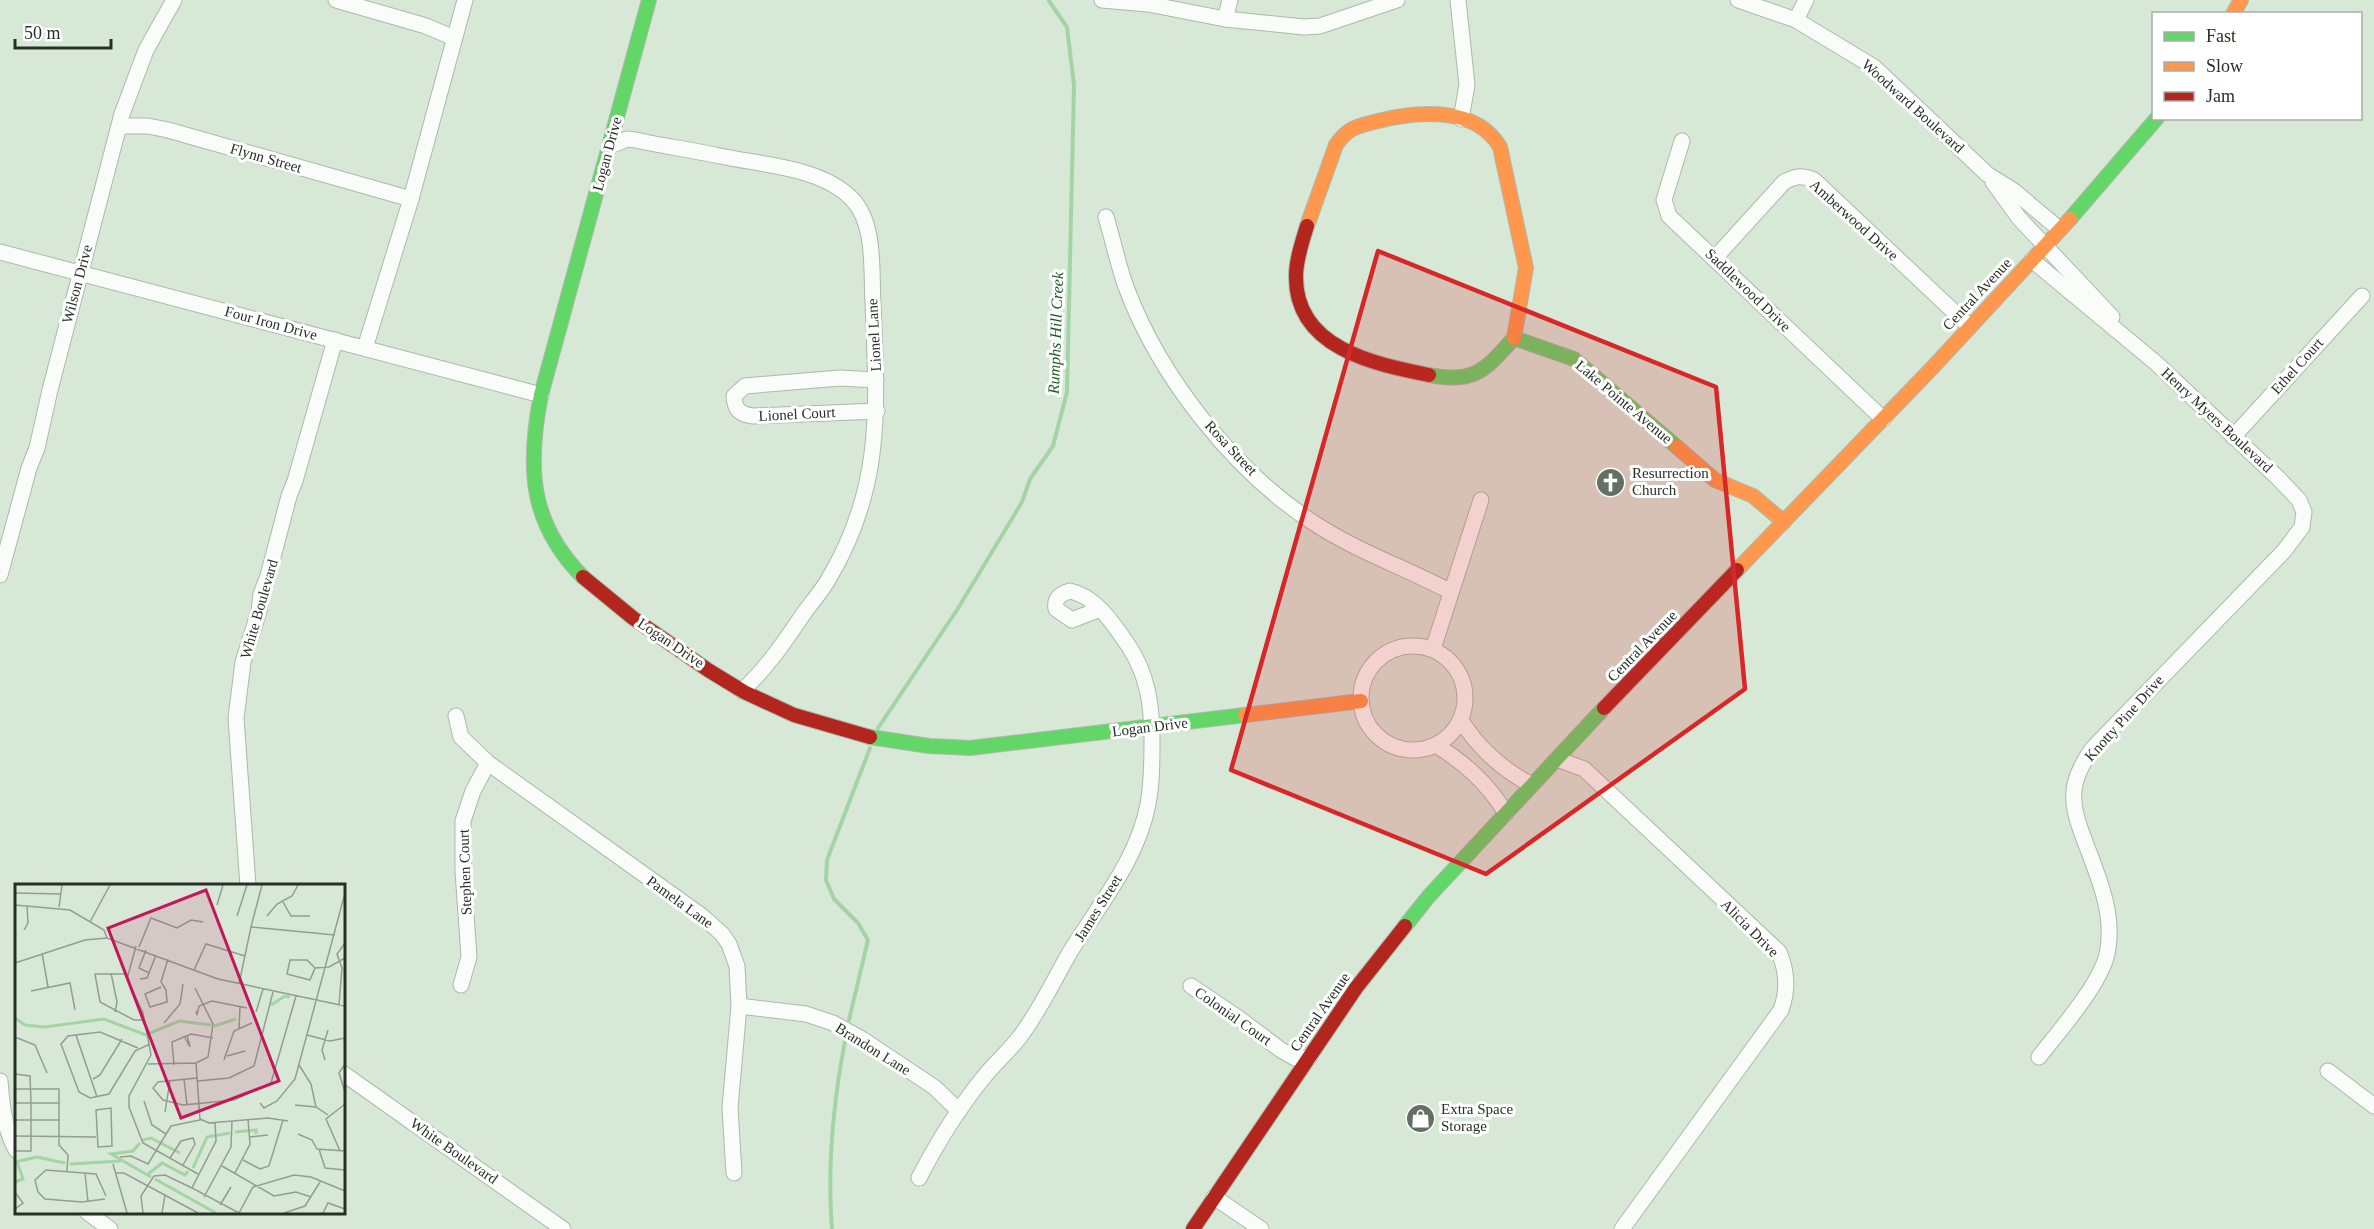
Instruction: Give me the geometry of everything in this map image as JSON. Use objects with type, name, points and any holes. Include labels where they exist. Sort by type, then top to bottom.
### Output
[{"type":"street","name":"Wilson Drive","points":[[0,575],[29,468],[37,448],[80,273],[133,82],[146,50],[174,0]]},
{"type":"street","points":[[336,0],[426,26],[454,38]]},
{"type":"street","points":[[365,348],[411,199],[465,0]]},
{"type":"street","name":"Logan Drive","points":[[649,0],[541,395],[533,443],[533,477],[539,509],[560,550],[579,572],[606,597],[687,657],[742,691],[788,713],[855,734],[924,746],[960,748],[1011,744],[1361,701]]},
{"type":"street","points":[[1102,0],[1148,4],[1226,19],[1304,27],[1320,26],[1397,0]]},
{"type":"street","points":[[1226,19],[1230,0]]},
{"type":"street","points":[[1458,0],[1467,85],[1461,119]]},
{"type":"street","name":"Woodward Boulevard","points":[[1738,0],[1796,20],[1874,67],[1987,174],[2019,218],[2046,245]]},
{"type":"street","points":[[1796,20],[1806,0]]},
{"type":"street","points":[[1420,113],[1447,114],[1481,126],[1494,135],[1500,147],[1526,268],[1514,338],[1479,373],[1464,379],[1430,376],[1342,350],[1318,333],[1308,319],[1300,301],[1296,276],[1300,256],[1336,145],[1343,134],[1352,128],[1420,113]]},
{"type":"street","name":"Central Avenue","points":[[1193,1229],[1356,988],[1409,919],[1532,785],[2032,260],[2155,120]]},
{"type":"street","name":"Flynn Street","points":[[120,126],[148,126],[168,130],[411,199]]},
{"type":"street","name":"Lionel Lane","points":[[610,146],[627,139],[635,140],[797,171],[822,179],[853,200],[864,220],[870,246],[877,411],[874,451],[863,501],[852,533],[820,593],[757,678],[742,691]]},
{"type":"street","name":"Saddlewood Drive","points":[[1682,141],[1664,200],[1669,216],[1882,419]]},
{"type":"street","name":"Woodward Boulevard","points":[[1987,174],[2014,191],[2059,230]]},
{"type":"street","name":"Amberwood Drive","points":[[1714,259],[1784,182],[1798,176],[1806,177],[1814,180],[1969,326]]},
{"type":"street","name":"Rosa Street","points":[[1106,217],[1125,284],[1150,342],[1175,383],[1247,467],[1290,507],[1315,524],[1451,592]]},
{"type":"street","name":"Henry Myers Boulevard","points":[[2046,245],[2109,312],[2124,334]]},
{"type":"street","name":"Four Iron Drive","points":[[0,252],[541,395]]},
{"type":"street","name":"Henry Myers Boulevard","points":[[2032,260],[2124,334],[2278,478],[2299,500],[2304,512]]},
{"type":"street","name":"Ethel Court","points":[[2233,437],[2362,296]]},
{"type":"street","name":"Lake Pointe Avenue","points":[[1514,338],[1574,359],[1715,480],[1754,496],[1766,504],[1784,522]]},
{"type":"street","name":"White Boulevard","points":[[248,884],[236,718],[237,698],[243,662],[259,611],[261,594],[335,340]]},
{"type":"street","name":"Lionel Court","points":[[876,380],[840,378],[745,386],[734,396],[735,408],[739,413],[753,416],[877,411]]},
{"type":"street","points":[[1433,650],[1481,500]]},
{"type":"street","name":"Knotty Pine Drive","points":[[2039,1057],[2094,983],[2107,957],[2108,912],[2101,883],[2075,813],[2074,786],[2084,760],[2182,654],[2284,551],[2302,527],[2304,512]]},
{"type":"street","name":"James Street","points":[[919,1178],[933,1151],[980,1081],[1019,1037],[1129,858],[1140,832],[1148,806],[1151,780],[1152,728],[1149,692],[1132,651],[1100,609]]},
{"type":"street","points":[[1405,646],[1419,646],[1433,650],[1452,663],[1464,684],[1466,696],[1461,720],[1447,739],[1436,745],[1423,750],[1410,751],[1396,748],[1384,742],[1366,722],[1361,701],[1363,681],[1379,657],[1392,650],[1405,646]]},
{"type":"street","name":"Pamela Lane","points":[[456,716],[461,737],[488,763],[712,924],[729,944],[734,955],[739,987],[730,1108],[734,1173]]},
{"type":"street","points":[[1461,720],[1469,734],[1512,775],[1532,785]]},
{"type":"street","points":[[1436,745],[1456,757],[1482,780],[1506,813]]},
{"type":"street","name":"Alicia Drive","points":[[1557,759],[1584,769],[1779,952],[1784,963],[1785,999],[1781,1010],[1622,1229]]},
{"type":"street","name":"Stephen Court","points":[[461,985],[470,957],[463,871],[463,821],[473,791],[488,763]]},
{"type":"street","name":"Colonial Court","points":[[1191,986],[1281,1050],[1295,1058],[1309,1058]]},
{"type":"street","name":"Brandon Lane","points":[[739,1006],[806,1014],[833,1023],[862,1039],[934,1087],[959,1111]]},
{"type":"street","points":[[2328,1071],[2374,1107]]},
{"type":"street","name":"White Boulevard","points":[[345,1075],[563,1229]]},
{"type":"street","points":[[0,1080],[3,1112],[15,1148]]},
{"type":"street","points":[[1214,1197],[1261,1229]]},
{"type":"street","points":[[90,1214],[110,1229]]},
{"type":"highlighted area","points":[[1378,251],[1716,387],[1745,689],[1486,874],[1231,770]]},
{"type":"waterway","name":"Rumphs Hill Creek","points":[[878,728],[957,610],[1022,502],[1030,479],[1053,446],[1067,392],[1074,85],[1067,27],[1049,1]]},
{"type":"waterway","name":"Rumphs Hill Creek","points":[[849,1020],[868,940],[858,923],[834,899],[826,880],[827,860],[870,748]]},
{"type":"waterway","name":"Rumphs Hill Creek","points":[[832,1229],[830,1182],[832,1135],[845,1041]]},
{"type":"traffic: fast","points":[[583,577],[565,557],[542,514],[536,492],[534,446],[541,395],[649,0]]},
{"type":"traffic: fast","points":[[2070,219],[2155,120]]},
{"type":"traffic: fast","points":[[1429,375],[1458,378],[1478,372],[1495,359],[1514,338],[1574,359],[1677,447]]},
{"type":"traffic: fast","points":[[1405,926],[1429,896],[1604,708]]},
{"type":"traffic: fast","points":[[870,737],[929,746],[970,748],[1245,715]]},
{"type":"traffic: slow","points":[[2234,12],[2241,0]]},
{"type":"traffic: slow","points":[[1307,226],[1336,145],[1349,131],[1365,124],[1428,114],[1461,118],[1476,124],[1490,134],[1500,147],[1526,268],[1514,338]]},
{"type":"traffic: slow","points":[[1737,570],[1933,367],[2070,219]]},
{"type":"traffic: slow","points":[[1677,447],[1715,480],[1753,496],[1784,522]]},
{"type":"traffic: slow","points":[[1245,715],[1361,701]]},
{"type":"traffic: jam","points":[[1307,226],[1298,257],[1296,276],[1299,300],[1309,320],[1323,336],[1362,358],[1429,375]]},
{"type":"traffic: jam","points":[[1604,708],[1737,570]]},
{"type":"traffic: jam","points":[[583,577],[633,618],[744,692],[794,715],[870,737]]},
{"type":"traffic: jam","points":[[1193,1229],[1356,988],[1405,926]]},
{"type":"place","name":"Resurrection Church","points":[[1611,482]]},
{"type":"place","name":"Extra Space Storage","points":[[1420,1118]]}]
